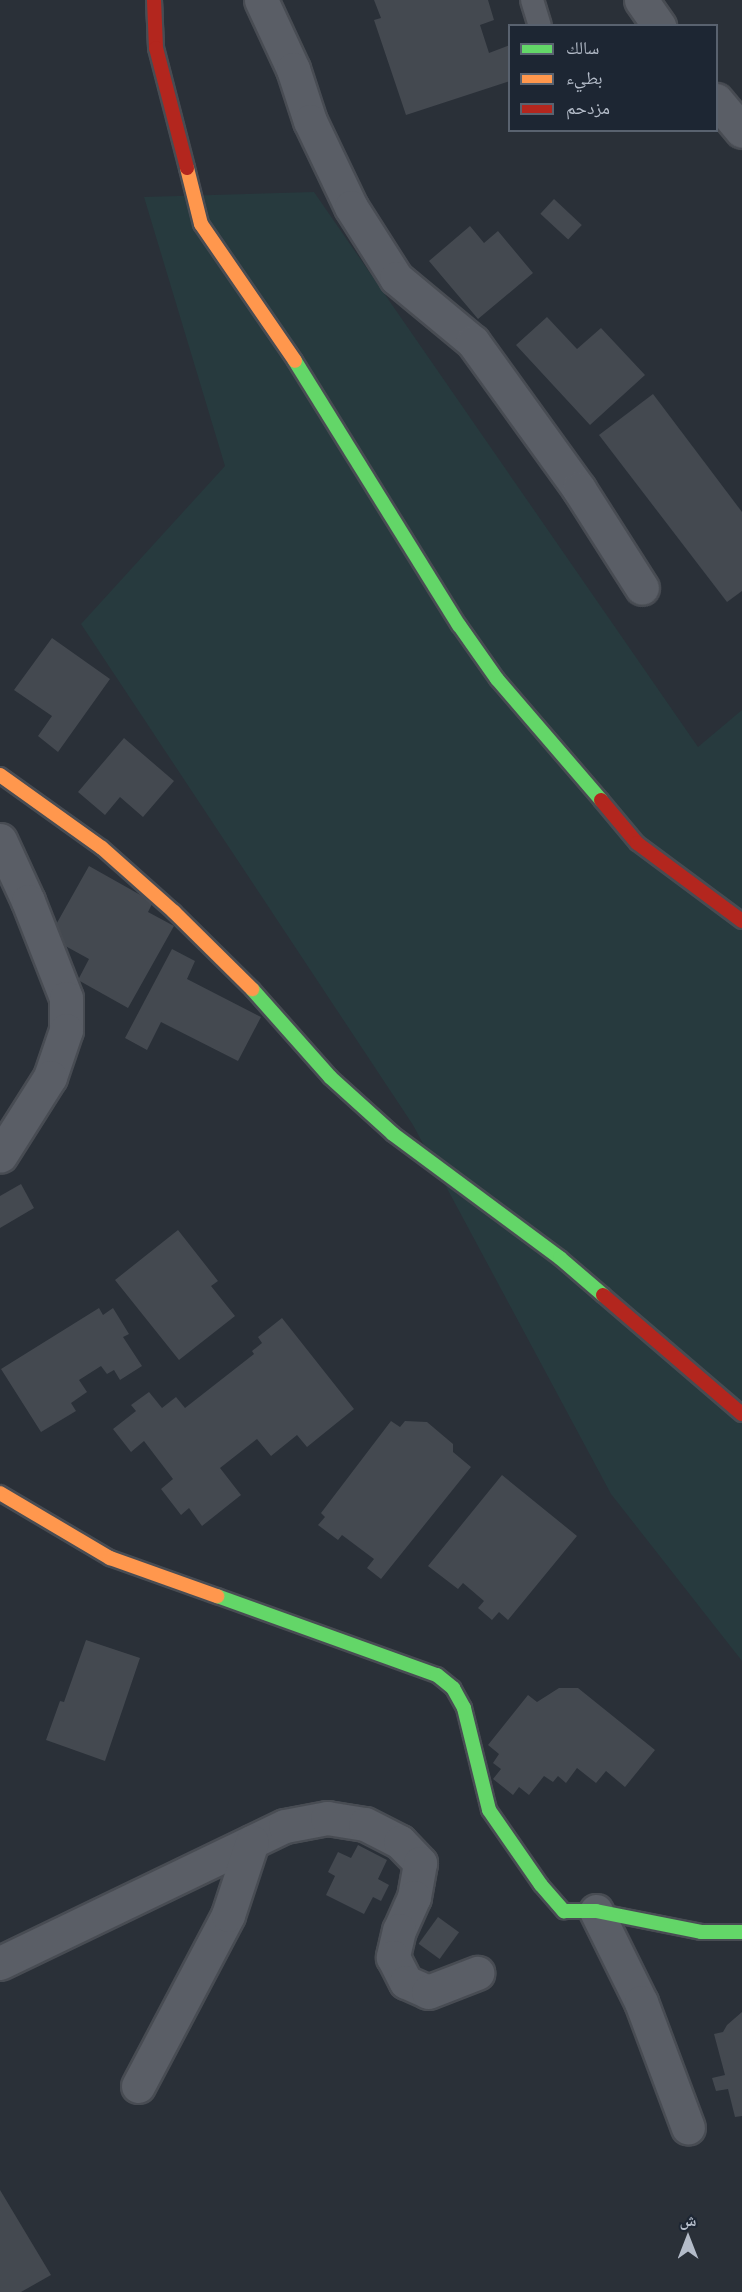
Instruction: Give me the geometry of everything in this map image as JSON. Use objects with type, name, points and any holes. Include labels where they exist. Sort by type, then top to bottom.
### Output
[{"type":"street","points":[[154,0],[156,48],[201,224],[291,353],[361,470],[421,560],[459,625],[497,679],[637,843],[742,921]]},
{"type":"street","points":[[261,0],[293,69],[310,121],[351,207],[396,278],[473,342],[579,489],[642,588]]},
{"type":"street","points":[[641,0],[658,24]]},
{"type":"street","points":[[718,101],[742,131]]},
{"type":"street","points":[[0,775],[102,848],[174,912],[235,970],[330,1077],[393,1134],[560,1258],[742,1414]]},
{"type":"street","points":[[0,840],[28,901],[66,998],[66,1030],[50,1077],[0,1156]]},
{"type":"street","points":[[0,1493],[110,1558],[437,1675],[453,1688],[464,1708],[489,1810],[541,1885],[564,1911],[596,1911],[701,1932],[742,1932]]},
{"type":"street","points":[[0,1963],[285,1826],[327,1818],[364,1824],[400,1842],[420,1863],[414,1897],[399,1930],[393,1957],[406,1982],[428,1992],[477,1972]]},
{"type":"street","points":[[138,2086],[228,1915],[252,1842]]},
{"type":"street","points":[[596,1911],[641,2002],[688,2128]]},
{"type":"lane","points":[[532,0],[539,24]]},
{"type":"green space","points":[[314,192],[698,747],[742,710],[742,1661],[611,1494],[413,1125],[81,624],[225,466],[144,197]]},
{"type":"building","points":[[374,0],[488,0],[494,20],[480,25],[489,53],[508,46],[508,82],[406,115],[374,20],[381,18]]},
{"type":"building","points":[[554,199],[582,225],[568,240],[540,214]]},
{"type":"building","points":[[470,226],[484,243],[498,231],[533,273],[478,319],[429,261]]},
{"type":"building","points":[[547,317],[577,349],[601,328],[645,375],[590,425],[516,345]]},
{"type":"building","points":[[653,394],[742,512],[742,591],[727,602],[599,435]]},
{"type":"building","points":[[52,638],[110,679],[58,752],[38,736],[52,716],[14,690]]},
{"type":"building","points":[[124,738],[174,781],[143,817],[120,797],[105,815],[78,792]]},
{"type":"building","points":[[89,866],[153,902],[148,912],[174,926],[128,1008],[78,980],[89,959],[49,937]]},
{"type":"building","points":[[172,949],[195,961],[187,979],[261,1017],[238,1061],[161,1022],[147,1050],[125,1038]]},
{"type":"building","points":[[21,1184],[34,1208],[0,1228],[0,1196]]},
{"type":"building","points":[[178,1230],[218,1281],[211,1286],[235,1316],[179,1360],[115,1280]]},
{"type":"building","points":[[99,1308],[103,1315],[113,1308],[129,1334],[123,1337],[142,1366],[120,1380],[114,1370],[107,1374],[101,1366],[79,1380],[87,1392],[71,1403],[76,1411],[41,1432],[1,1369]]},
{"type":"building","points":[[282,1318],[354,1409],[307,1447],[297,1435],[271,1456],[257,1439],[220,1468],[241,1495],[202,1526],[189,1508],[181,1515],[161,1489],[173,1479],[144,1441],[131,1452],[113,1429],[136,1411],[131,1405],[149,1392],[162,1408],[176,1397],[185,1408],[254,1354],[252,1351],[262,1343],[258,1337]]},
{"type":"building","points":[[391,1421],[400,1427],[405,1421],[427,1422],[453,1444],[453,1452],[471,1467],[381,1579],[367,1568],[374,1559],[342,1535],[338,1540],[318,1525],[325,1517],[321,1513]]},
{"type":"building","points":[[502,1475],[577,1536],[508,1620],[499,1612],[492,1620],[478,1608],[484,1601],[463,1583],[458,1589],[428,1566]]},
{"type":"building","points":[[86,1640],[140,1658],[105,1761],[46,1740],[60,1701],[64,1702]]},
{"type":"building","points":[[559,1688],[578,1688],[655,1750],[625,1787],[606,1771],[596,1783],[577,1768],[566,1783],[558,1776],[553,1782],[544,1776],[529,1795],[519,1787],[513,1795],[493,1779],[501,1769],[493,1763],[499,1754],[488,1745],[528,1695],[537,1702]]},
{"type":"building","points":[[358,1845],[387,1860],[378,1879],[389,1885],[381,1901],[373,1897],[364,1914],[326,1895],[335,1876],[328,1872],[338,1852],[351,1858]]},
{"type":"building","points":[[438,1917],[459,1932],[440,1959],[419,1944]]},
{"type":"building","points":[[742,2012],[742,2116],[735,2117],[728,2089],[716,2091],[712,2078],[725,2075],[714,2034],[723,2032],[727,2025]]},
{"type":"building","points":[[0,2190],[51,2275],[21,2292],[0,2292]]},
{"type":"traffic: fast","points":[[295,361],[459,625],[497,679],[601,800]]},
{"type":"traffic: fast","points":[[252,989],[330,1077],[393,1134],[560,1258],[603,1295]]},
{"type":"traffic: fast","points":[[217,1596],[437,1675],[453,1688],[464,1708],[489,1810],[541,1885],[564,1911],[596,1911],[701,1932],[742,1932]]},
{"type":"traffic: slow","points":[[187,168],[201,224],[295,361]]},
{"type":"traffic: slow","points":[[0,775],[102,848],[174,912],[252,989]]},
{"type":"traffic: slow","points":[[0,1493],[110,1558],[217,1596]]},
{"type":"traffic: jam","points":[[154,0],[156,48],[187,168]]},
{"type":"traffic: jam","points":[[601,800],[637,843],[742,921]]},
{"type":"traffic: jam","points":[[603,1295],[742,1414]]}]
